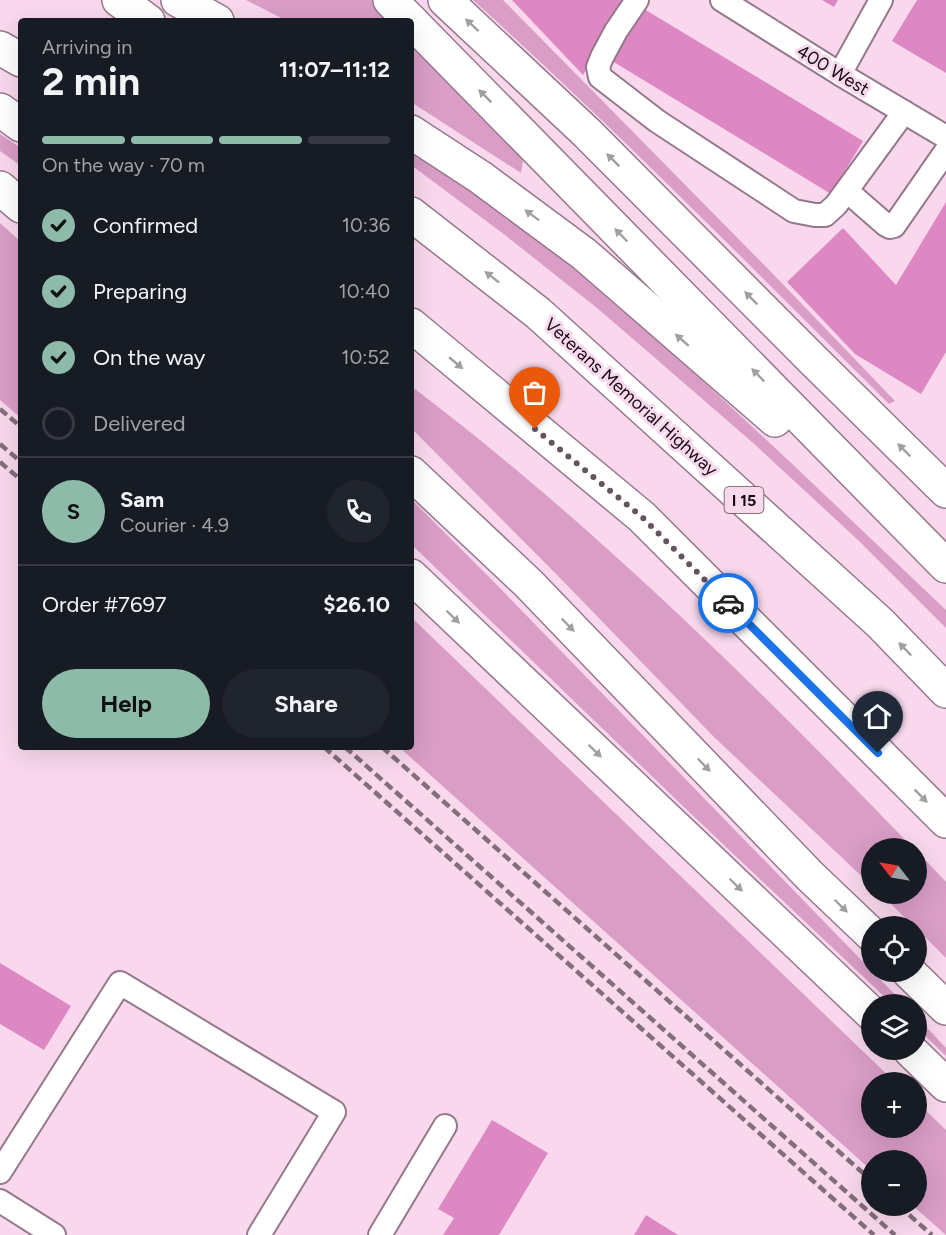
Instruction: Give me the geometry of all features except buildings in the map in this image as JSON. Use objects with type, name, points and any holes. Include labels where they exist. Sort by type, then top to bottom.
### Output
[{"type":"highway","points":[[119,0],[144,18]]},
{"type":"highway","points":[[178,0],[211,18]]},
{"type":"highway","points":[[390,0],[408,18]]},
{"type":"highway","points":[[445,0],[587,133],[946,491]]},
{"type":"highway","points":[[414,24],[946,566]]},
{"type":"highway","points":[[0,48],[18,58]]},
{"type":"highway","points":[[0,110],[18,123]]},
{"type":"highway","points":[[414,134],[480,177],[584,254],[946,574]]},
{"type":"highway","points":[[0,164],[18,177]]},
{"type":"highway","points":[[0,188],[18,203]]},
{"type":"highway","name":"Veterans Memorial Highway","points":[[414,216],[538,313],[880,623],[946,691]]},
{"type":"highway","points":[[414,327],[642,517],[946,821]]},
{"type":"highway","points":[[414,456],[436,476],[528,583]]},
{"type":"highway","points":[[414,476],[528,583],[810,876],[861,925]]},
{"type":"highway","points":[[414,579],[861,1004]]},
{"type":"highway","points":[[919,982],[946,1008]]},
{"type":"highway","points":[[921,1060],[946,1084]]},
{"type":"street","points":[[638,0],[616,31],[602,57],[598,67],[600,77],[657,121],[794,211],[825,215],[847,191],[904,112]]},
{"type":"street","name":"400 West","points":[[722,0],[946,137]]},
{"type":"street","points":[[840,74],[881,0]]},
{"type":"street","points":[[847,191],[886,225],[894,226],[946,151]]},
{"type":"street","points":[[0,1172],[120,983],[334,1112],[259,1235]]},
{"type":"street","points":[[380,1235],[445,1126]]},
{"type":"street","points":[[0,1201],[54,1235]]},
{"type":"shaded area","points":[[246,0],[372,0],[390,18],[281,18]]},
{"type":"shaded area","points":[[473,0],[503,0],[895,401],[889,404],[632,149]]},
{"type":"shaded area","points":[[414,42],[492,121],[523,161],[521,173],[414,104]]},
{"type":"shaded area","points":[[0,134],[18,146],[18,164],[0,151]]},
{"type":"shaded area","points":[[414,149],[523,223],[658,339],[946,610],[946,628],[858,540],[752,442],[597,308],[414,167]]},
{"type":"shaded area","points":[[0,223],[18,239],[18,415],[0,400]]},
{"type":"shaded area","points":[[414,388],[544,494],[672,608],[903,838],[861,838],[861,876],[714,737],[414,431]]},
{"type":"shaded area","points":[[414,502],[861,960],[861,975],[414,547]]},
{"type":"shaded area","points":[[414,620],[861,1049],[861,1060],[872,1060],[885,1072],[861,1072],[861,1138],[927,1138],[927,1112],[946,1130],[946,1235],[924,1216],[927,1216],[927,1150],[861,1150],[861,1161],[402,750],[414,750]]},
{"type":"shaded area","points":[[927,862],[946,882],[946,958],[927,939],[927,916],[903,916],[891,904],[927,904]]},
{"type":"shaded area","points":[[869,982],[883,982],[894,994],[881,994]]},
{"type":"shaded area","points":[[927,1028],[946,1048],[946,1056],[927,1038]]},
{"type":"railway","points":[[0,409],[18,424]]},
{"type":"railway","points":[[0,444],[18,459]]},
{"type":"railway","points":[[0,462],[18,477]]},
{"type":"railway","points":[[327,750],[874,1235]]},
{"type":"railway","points":[[348,750],[895,1235]]},
{"type":"railway","points":[[385,750],[861,1171]]},
{"type":"railway","points":[[910,1216],[932,1235]]},
{"type":"way so far","points":[[535,429],[642,517],[728,603]]},
{"type":"route","points":[[728,603],[878,753]]}]
